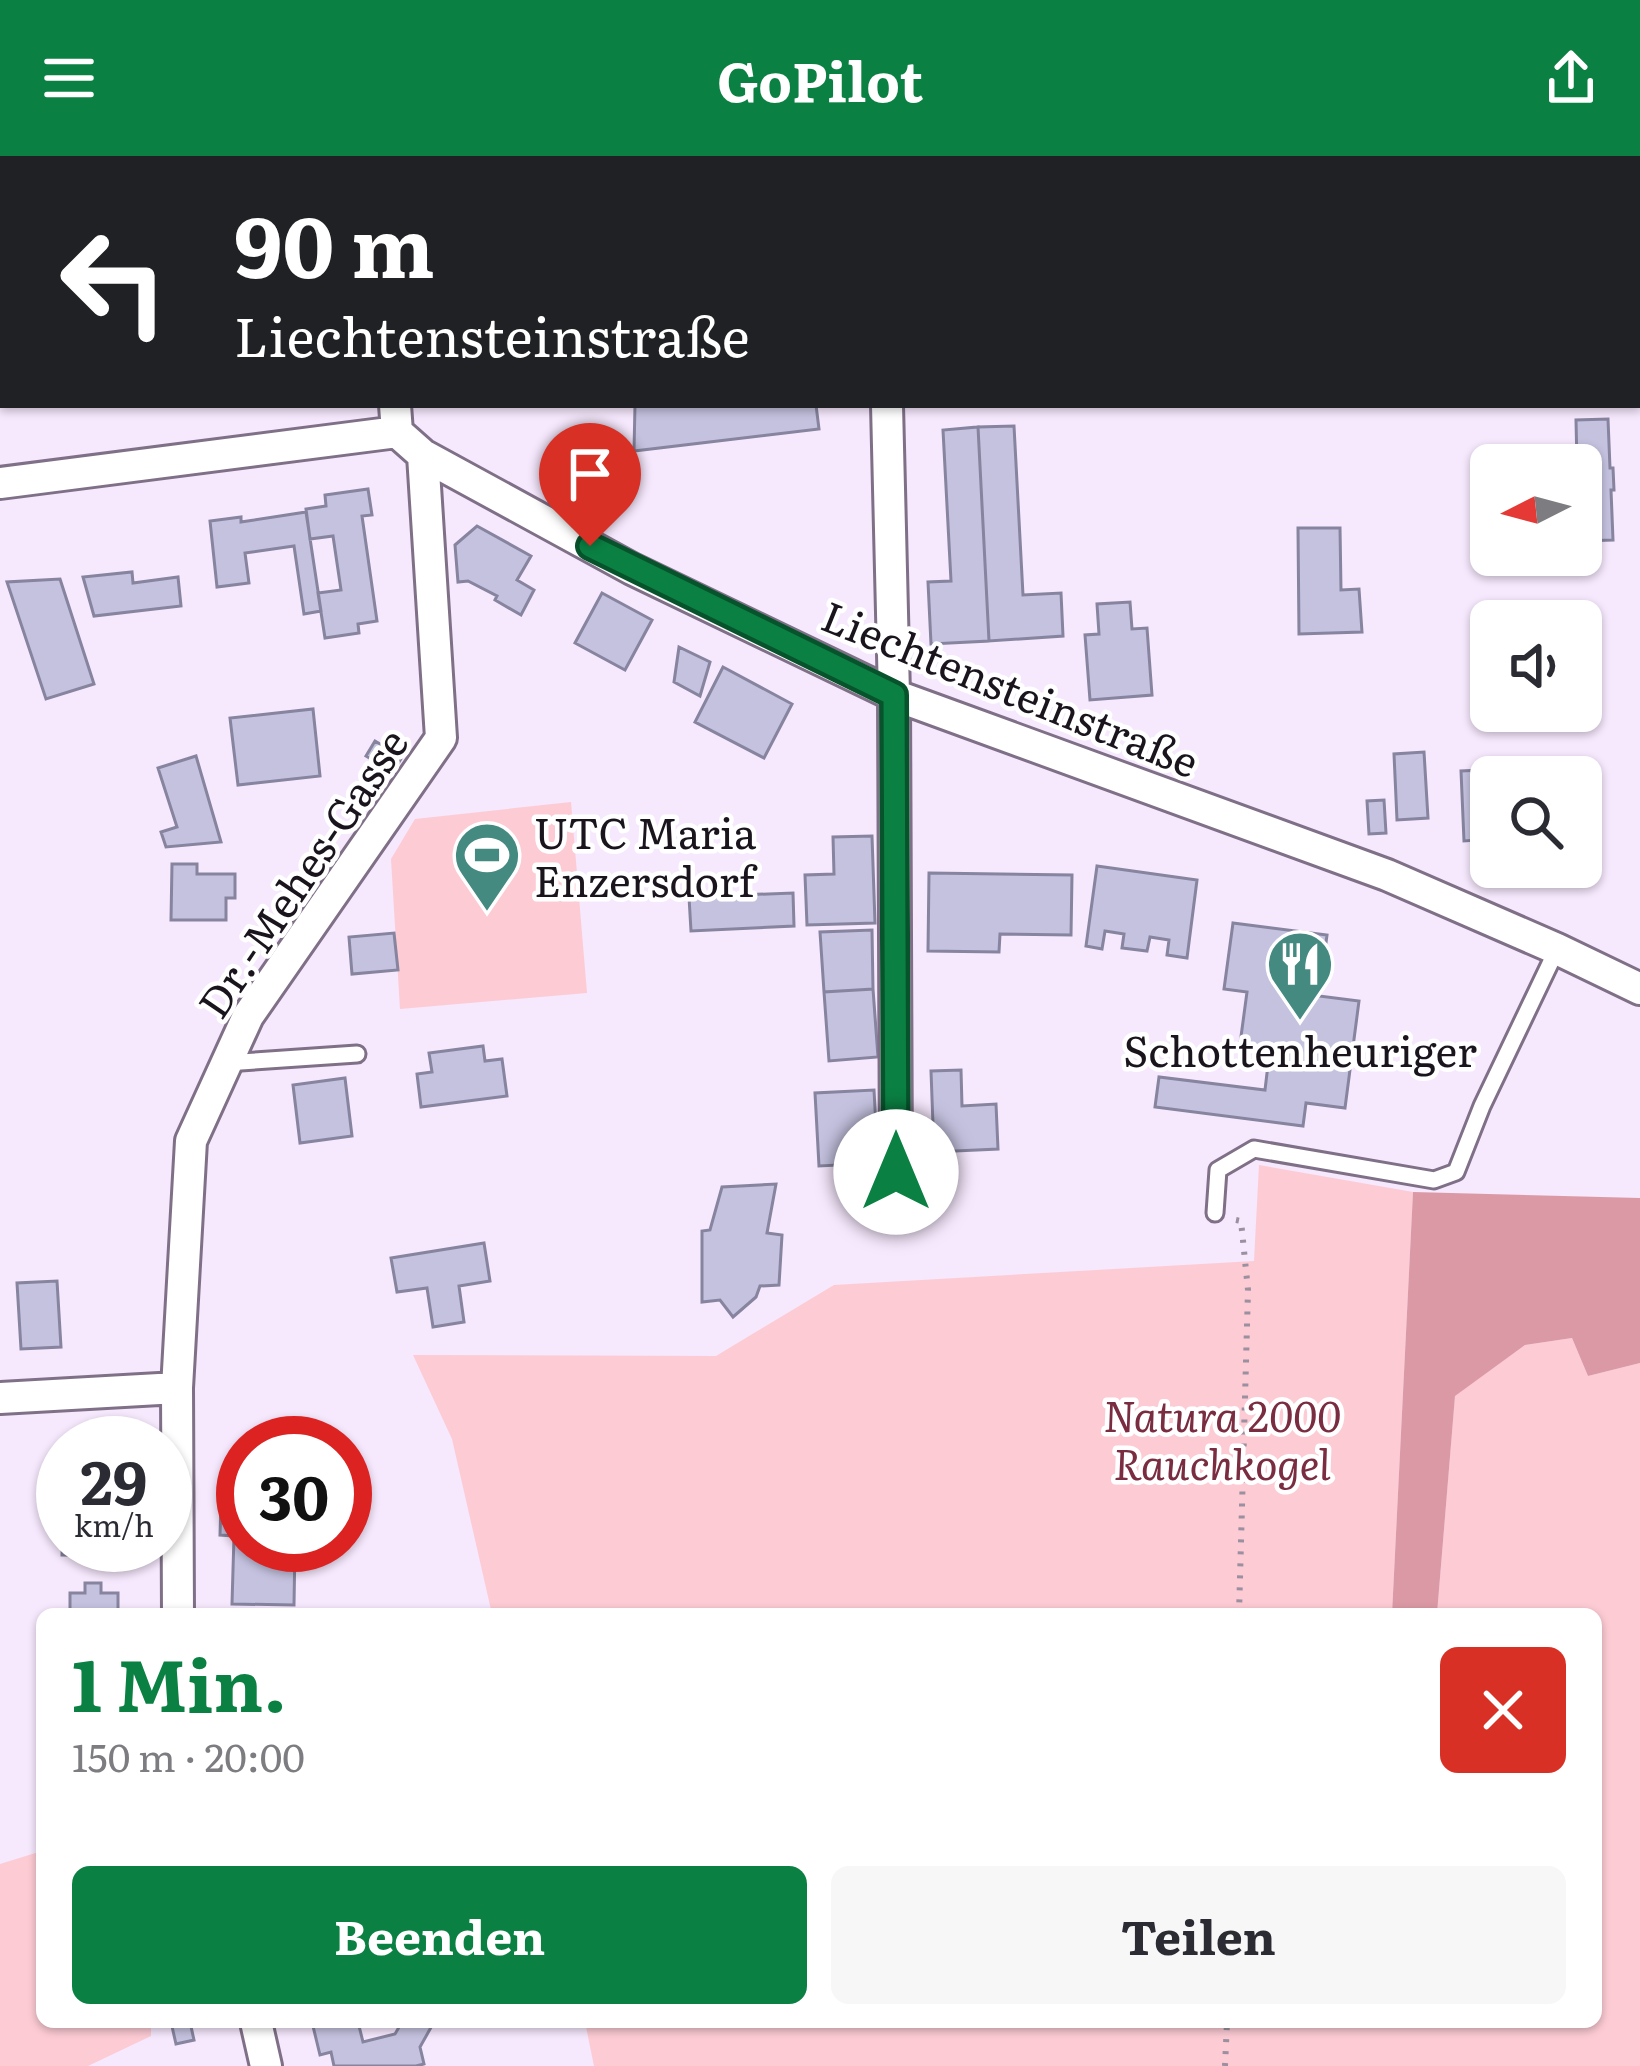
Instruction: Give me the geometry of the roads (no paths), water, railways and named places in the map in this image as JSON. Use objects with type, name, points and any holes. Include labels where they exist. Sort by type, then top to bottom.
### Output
[{"type":"street","points":[[887,408],[896,1172]]},
{"type":"street","points":[[0,483],[396,418]]},
{"type":"street","name":"Liechtensteinstraße","points":[[396,418],[423,455],[632,569],[894,695],[1387,875],[1640,988]]},
{"type":"street","name":"Dr.-Mehes-Gasse","points":[[178,1608],[177,1388],[191,1141],[248,1016],[440,738],[423,455]]},
{"type":"street","points":[[0,1398],[177,1388]]},
{"type":"street","points":[[257,2028],[266,2066]]},
{"type":"lane","points":[[1215,1213],[1218,1170],[1254,1149],[1434,1180],[1456,1172],[1557,949]]},
{"type":"lane","points":[[226,1063],[357,1054]]},
{"type":"place","name":"UTC Maria Enzersdorf","points":[[487,914]]},
{"type":"place","name":"Schottenheuriger","points":[[1300,1023]]},
{"type":"park label","name":"Natura 2000 Rauchkogel","points":[[1222,1438]]}]
